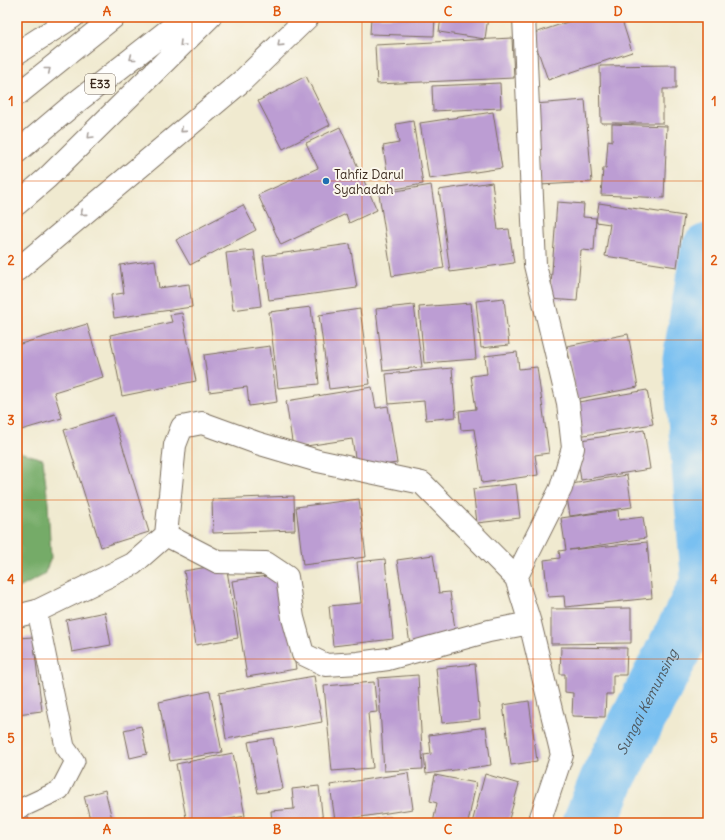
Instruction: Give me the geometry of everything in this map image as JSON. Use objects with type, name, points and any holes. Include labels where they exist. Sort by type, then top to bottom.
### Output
[{"type":"main road","points":[[17,53],[73,17]]},
{"type":"main road","points":[[17,95],[114,17]]},
{"type":"main road","name":"E33","points":[[17,152],[69,108],[185,17]]},
{"type":"main road","points":[[17,204],[47,178],[210,17]]},
{"type":"main road","points":[[17,270],[242,81],[308,17]]},
{"type":"main road","points":[[516,578],[561,488],[573,448],[568,403],[535,265],[524,17]]},
{"type":"main road","points":[[27,613],[133,564],[166,535],[175,445],[182,427],[202,423],[257,443],[318,461],[422,484],[516,578],[530,622],[562,756],[539,823]]},
{"type":"main road","points":[[166,535],[218,562],[266,563],[287,577],[293,618],[303,654],[326,665],[388,659],[489,631],[530,622]]},
{"type":"lane","points":[[17,810],[60,790],[76,761],[65,747],[27,613]]},
{"type":"green space","points":[[17,451],[43,459],[48,503],[51,558],[44,575],[17,589]]},
{"type":"building","points":[[371,17],[435,17],[434,36],[370,34]]},
{"type":"building","points":[[441,17],[488,17],[485,39],[439,32]]},
{"type":"building","points":[[582,17],[621,17],[632,52],[548,80],[532,34]]},
{"type":"building","points":[[512,38],[514,78],[377,84],[375,45]]},
{"type":"building","points":[[676,65],[676,89],[663,89],[663,123],[601,123],[600,66]]},
{"type":"building","points":[[306,76],[330,125],[283,149],[258,101]]},
{"type":"building","points":[[500,83],[501,108],[433,111],[432,86]]},
{"type":"building","points":[[585,100],[592,182],[540,185],[535,104]]},
{"type":"building","points":[[493,112],[502,168],[429,179],[420,123]]},
{"type":"building","points":[[413,121],[423,184],[390,190],[383,146],[399,143],[396,124]]},
{"type":"building","points":[[612,124],[667,126],[664,198],[601,195],[603,168],[606,168],[608,140],[612,141]]},
{"type":"building","name":"Tahfiz Darul Syahadah","points":[[340,127],[377,210],[349,223],[346,214],[281,245],[258,195],[318,168],[306,143]]},
{"type":"building","points":[[492,182],[498,230],[509,229],[514,263],[450,272],[439,190]]},
{"type":"building","points":[[431,185],[444,268],[392,276],[379,194]]},
{"type":"building","points":[[557,202],[584,204],[583,217],[596,218],[594,251],[581,250],[577,301],[550,299]]},
{"type":"building","points":[[599,203],[684,216],[677,267],[605,256],[610,224],[596,222]]},
{"type":"building","points":[[243,205],[256,230],[190,265],[176,240]]},
{"type":"building","points":[[350,244],[357,288],[269,300],[263,256]]},
{"type":"building","points":[[254,250],[261,306],[233,310],[226,253]]},
{"type":"building","points":[[155,260],[159,288],[189,284],[192,307],[114,318],[111,295],[124,293],[120,265]]},
{"type":"building","points":[[504,298],[509,345],[481,348],[476,301]]},
{"type":"building","points":[[471,303],[476,359],[424,363],[419,307]]},
{"type":"building","points":[[414,305],[422,367],[383,371],[376,309]]},
{"type":"building","points":[[311,307],[319,384],[278,388],[269,312]]},
{"type":"building","points":[[360,309],[370,384],[329,389],[319,315]]},
{"type":"building","points":[[182,313],[196,381],[122,396],[110,335],[172,322],[170,315]]},
{"type":"building","points":[[87,324],[103,377],[54,392],[62,418],[21,430],[17,418],[17,345]]},
{"type":"building","points":[[628,334],[638,387],[577,399],[567,346]]},
{"type":"building","points":[[270,346],[277,402],[249,406],[247,387],[209,392],[204,355]]},
{"type":"building","points":[[517,352],[519,369],[537,367],[549,453],[535,455],[538,475],[482,483],[474,429],[461,430],[459,411],[476,409],[471,376],[487,374],[485,356]]},
{"type":"building","points":[[452,368],[456,417],[426,420],[424,401],[389,404],[386,374]]},
{"type":"building","points":[[372,387],[376,408],[388,406],[397,463],[357,469],[352,439],[293,448],[286,401]]},
{"type":"building","points":[[647,390],[653,424],[578,436],[573,403]]},
{"type":"building","points":[[113,415],[149,532],[101,547],[64,430]]},
{"type":"building","points":[[644,430],[650,469],[581,480],[575,441]]},
{"type":"building","points":[[627,475],[632,507],[570,516],[565,485]]},
{"type":"building","points":[[516,484],[520,518],[477,523],[473,489]]},
{"type":"building","points":[[294,496],[295,530],[213,533],[212,499]]},
{"type":"building","points":[[359,499],[366,557],[303,565],[296,507]]},
{"type":"building","points":[[618,510],[619,520],[643,517],[646,538],[569,550],[647,542],[652,598],[565,607],[564,596],[548,597],[544,560],[560,558],[559,551],[566,550],[561,518]]},
{"type":"building","points":[[433,555],[439,593],[450,592],[456,637],[410,644],[397,560]]},
{"type":"building","points":[[385,559],[393,639],[333,646],[329,606],[361,603],[357,562]]},
{"type":"building","points":[[226,564],[238,638],[196,645],[184,571]]},
{"type":"building","points":[[281,574],[296,669],[247,677],[232,581]]},
{"type":"building","points":[[631,608],[631,643],[551,644],[551,609]]},
{"type":"building","points":[[105,612],[111,645],[72,652],[66,620]]},
{"type":"building","points":[[33,637],[42,711],[17,714],[17,638]]},
{"type":"building","points":[[561,647],[627,648],[626,675],[613,675],[613,694],[606,694],[605,717],[572,716],[573,693],[565,692],[565,674],[560,674]]},
{"type":"building","points":[[475,664],[480,719],[442,723],[436,668]]},
{"type":"building","points":[[418,675],[423,769],[384,771],[378,678]]},
{"type":"building","points":[[314,676],[322,722],[226,739],[219,693]]},
{"type":"building","points":[[374,682],[377,712],[368,713],[373,768],[332,771],[324,686]]},
{"type":"building","points":[[210,691],[222,752],[170,761],[159,702]]},
{"type":"building","points":[[529,701],[537,761],[511,765],[503,705]]},
{"type":"building","points":[[141,726],[147,754],[130,758],[124,730]]},
{"type":"building","points":[[486,727],[491,765],[426,774],[424,755],[431,754],[429,735]]},
{"type":"building","points":[[273,738],[283,789],[258,793],[248,742]]},
{"type":"building","points":[[233,753],[245,816],[209,823],[187,823],[176,764]]},
{"type":"building","points":[[408,773],[413,809],[335,821],[330,785]]},
{"type":"building","points":[[485,774],[519,784],[509,819],[523,823],[472,823]]},
{"type":"building","points":[[435,775],[476,783],[468,823],[433,823],[437,803],[430,801]]},
{"type":"building","points":[[319,786],[323,823],[272,823],[271,811],[294,809],[292,789]]},
{"type":"building","points":[[105,790],[113,823],[91,823],[84,796]]},
{"type":"building","points":[[27,812],[29,823],[17,823],[17,814]]},
{"type":"building","points":[[391,817],[392,823],[369,823],[369,820]]},
{"type":"waterway","name":"Sungai Kemunsing","points":[[708,251],[690,359],[708,574]]},
{"type":"waterway","name":"Sungai Kemunsing","points":[[590,823],[608,778],[708,583]]},
{"type":"place","name":"Tahfiz Darul Syahadah","points":[[326,181]]}]
